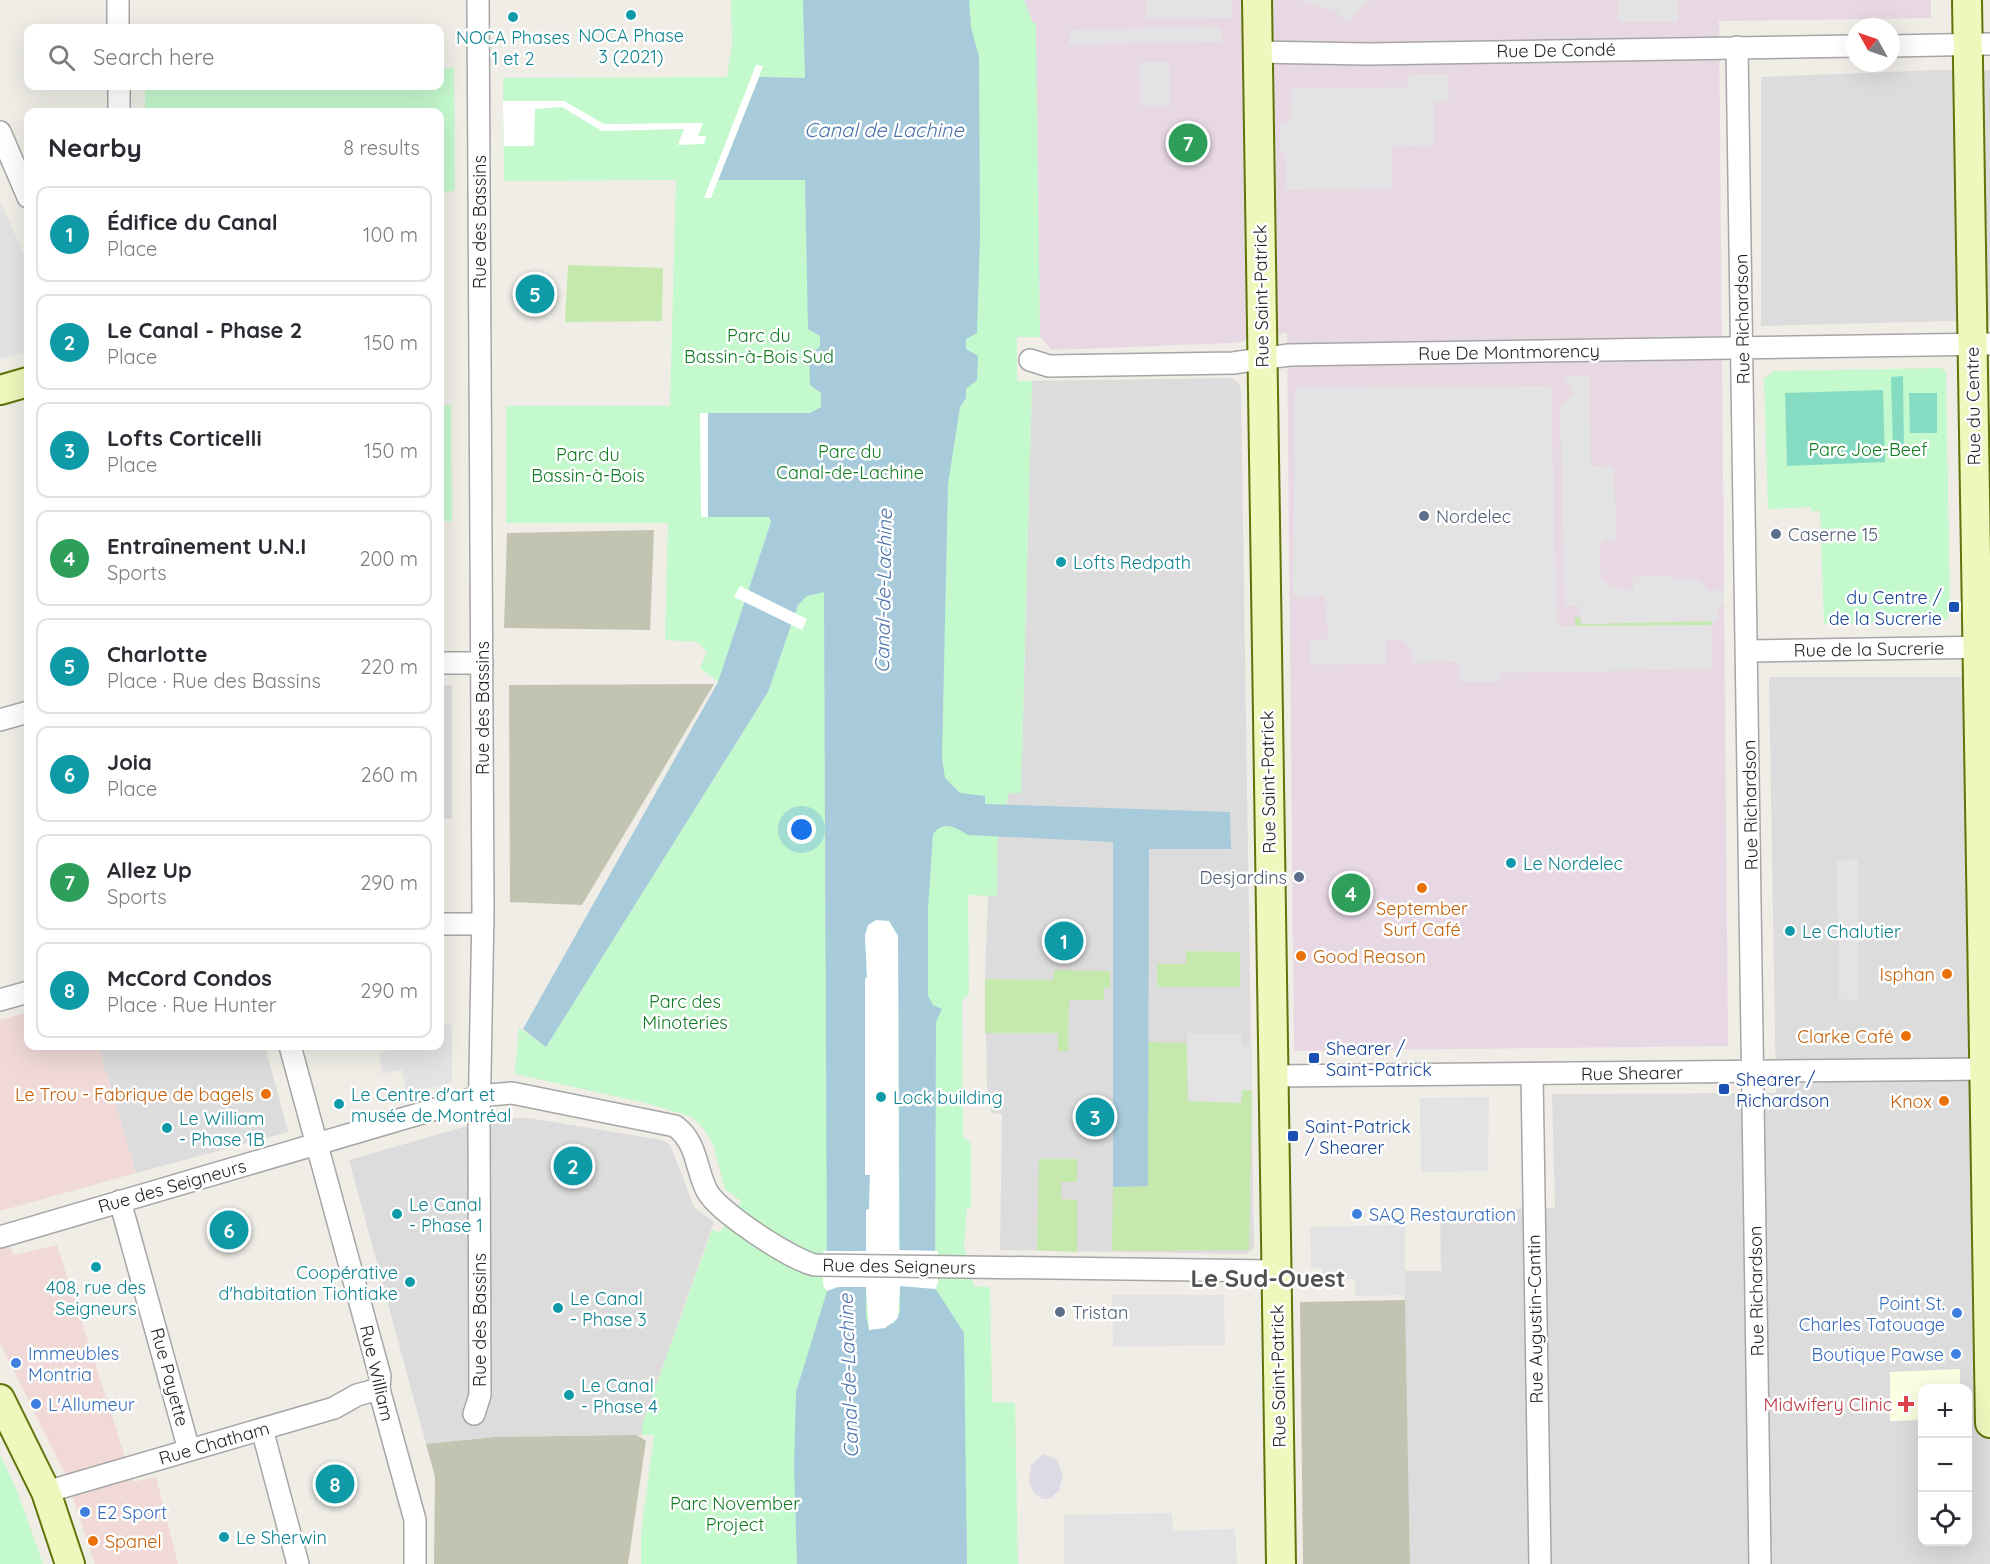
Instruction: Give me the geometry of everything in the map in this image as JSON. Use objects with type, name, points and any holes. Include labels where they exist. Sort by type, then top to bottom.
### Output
[{"type":"main road","name":"Rue Saint-Patrick","points":[[1257,0],[1281,1564]]},
{"type":"main road","name":"Rue du Centre","points":[[1967,0],[1979,44],[1990,1423]]},
{"type":"main road","points":[[0,390],[24,383]]},
{"type":"main road","points":[[0,1399],[46,1492],[70,1564]]},
{"type":"street","points":[[118,0],[118,24]]},
{"type":"street","name":"Rue des Bassins","points":[[474,1414],[480,1395],[480,1096],[483,924],[478,0]]},
{"type":"street","points":[[1900,46],[1979,44]]},
{"type":"street","name":"Rue De Condé","points":[[1257,52],[1368,54],[1846,46]]},
{"type":"street","name":"Rue Richardson","points":[[1737,47],[1748,651],[1760,1564]]},
{"type":"street","points":[[119,90],[119,108]]},
{"type":"street","points":[[0,132],[24,188]]},
{"type":"street","name":"Rue De Montmorency","points":[[1030,360],[1049,366],[1233,363],[1289,356],[1981,344]]},
{"type":"street","name":"Rue de la Sucrerie","points":[[1748,651],[1984,647]]},
{"type":"street","points":[[444,663],[482,663]]},
{"type":"street","points":[[0,720],[24,713]]},
{"type":"street","points":[[444,924],[483,924]]},
{"type":"street","points":[[0,1000],[24,993]]},
{"type":"street","name":"Rue William","points":[[291,1050],[380,1377],[379,1389],[414,1516],[415,1564]]},
{"type":"street","name":"Rue Shearer","points":[[1274,1076],[1987,1069]]},
{"type":"street","name":"Rue Augustin-Cantin","points":[[1532,1074],[1540,1564]]},
{"type":"street","name":"Rue des Seigneurs","points":[[0,1237],[480,1096],[512,1093],[675,1126],[690,1140],[708,1192],[720,1207],[796,1258],[823,1266],[1276,1271]]},
{"type":"street","name":"Rue Payette","points":[[120,1201],[189,1450]]},
{"type":"street","name":"Rue Chatham","points":[[46,1492],[334,1408],[357,1395],[379,1389]]},
{"type":"street","points":[[262,1429],[298,1564]]},
{"type":"shaded area","points":[[1024,0],[1931,0],[1931,18],[1719,21],[1728,1046],[1294,1051],[1287,333],[1232,343],[1052,350],[1040,337],[1033,24]]},
{"type":"shaded area","points":[[1147,0],[1231,0],[1232,18],[1147,19]]},
{"type":"shaded area","points":[[1297,0],[1371,0],[1348,22],[1336,12]]},
{"type":"shaded area","points":[[1619,0],[1677,0],[1678,22],[1619,22]]},
{"type":"shaded area","points":[[1221,27],[1221,42],[1069,44],[1069,30]]},
{"type":"shaded area","points":[[1140,62],[1169,62],[1170,107],[1141,107]]},
{"type":"shaded area","points":[[1990,70],[1990,320],[1761,326],[1761,77]]},
{"type":"shaded area","points":[[1409,74],[1448,74],[1449,101],[1435,102],[1433,145],[1391,147],[1392,188],[1285,190],[1285,154],[1280,150],[1280,125],[1284,125],[1291,119],[1292,89],[1408,87]]},
{"type":"shaded area","points":[[0,200],[24,255],[24,352],[0,359]]},
{"type":"shaded area","points":[[1590,376],[1591,466],[1614,467],[1616,540],[1604,540],[1600,547],[1601,579],[1614,587],[1633,592],[1633,577],[1671,576],[1672,580],[1699,580],[1710,591],[1724,590],[1724,605],[1718,606],[1718,621],[1581,624],[1580,606],[1565,606],[1560,405],[1574,394],[1564,377]]},
{"type":"shaded area","points":[[1232,378],[1240,385],[1241,391],[1254,1248],[1246,1254],[1000,1250],[1002,1114],[991,1113],[987,1085],[985,979],[988,895],[997,895],[998,838],[1009,793],[1021,793],[1032,381]]},
{"type":"shaded area","name":"Nordelec","points":[[1551,386],[1557,626],[1711,625],[1712,669],[1500,673],[1500,682],[1460,682],[1460,662],[1412,663],[1412,650],[1400,639],[1387,640],[1387,664],[1310,665],[1310,640],[1329,639],[1324,596],[1293,597],[1295,388]]},
{"type":"shaded area","points":[[654,530],[650,630],[504,628],[507,533]]},
{"type":"shaded area","points":[[1769,677],[1990,677],[1990,1564],[1410,1564],[1404,1271],[1441,1271],[1440,1211],[1555,1208],[1552,1094],[1776,1093]]},
{"type":"shaded area","points":[[714,684],[582,905],[510,902],[509,685]]},
{"type":"shaded area","points":[[444,685],[452,685],[452,819],[444,819]]},
{"type":"shaded area","points":[[1858,859],[1858,1000],[1839,999],[1837,860]]},
{"type":"shaded area","points":[[24,1013],[24,1050],[99,1050],[136,1173],[0,1211],[0,1020]]},
{"type":"shaded area","points":[[444,1023],[452,1024],[452,1082],[407,1094],[401,1069],[383,1074],[378,1053],[387,1050],[444,1050]]},
{"type":"shaded area","points":[[1187,1033],[1241,1033],[1242,1045],[1252,1046],[1252,1090],[1242,1090],[1241,1103],[1188,1101]]},
{"type":"shaded area","points":[[99,1050],[266,1050],[288,1132],[136,1173]]},
{"type":"shaded area","points":[[1489,1097],[1488,1171],[1421,1172],[1420,1098]]},
{"type":"shaded area","points":[[495,1118],[529,1118],[662,1140],[668,1143],[673,1152],[694,1207],[714,1222],[642,1425],[642,1435],[495,1437],[426,1444],[349,1160]]},
{"type":"shaded area","points":[[0,1224],[14,1255],[57,1245],[133,1482],[156,1477],[178,1564],[95,1564],[65,1474],[0,1343]]},
{"type":"shaded area","points":[[1405,1225],[1405,1295],[1355,1296],[1355,1279],[1322,1279],[1322,1268],[1311,1267],[1310,1227]]},
{"type":"shaded area","points":[[1112,1295],[1224,1295],[1225,1345],[1113,1347]]},
{"type":"shaded area","points":[[1405,1300],[1410,1564],[1303,1564],[1300,1302]]},
{"type":"shaded area","name":"Midwifery Clinic","points":[[1960,1369],[1960,1384],[1918,1384],[1918,1420],[1890,1421],[1890,1372]]},
{"type":"shaded area","points":[[637,1435],[646,1441],[628,1564],[434,1564],[435,1477],[426,1444],[495,1437]]},
{"type":"shaded area","points":[[1044,1454],[1057,1460],[1063,1475],[1059,1491],[1049,1499],[1043,1499],[1034,1493],[1029,1482],[1031,1465]]},
{"type":"shaded area","points":[[1172,1513],[1173,1531],[1235,1529],[1237,1564],[1064,1564],[1064,1515]]},
{"type":"green space","name":"Parc du Canal-de-Lachine","points":[[731,0],[1024,0],[1033,23],[1036,23],[1040,337],[1017,337],[1017,381],[1032,381],[1021,793],[1009,793],[998,837],[997,896],[968,895],[969,994],[962,1001],[963,1136],[971,1143],[971,1208],[967,1208],[964,1247],[974,1286],[990,1287],[992,1402],[1015,1403],[1018,1564],[641,1564],[641,1533],[654,1435],[642,1435],[642,1425],[712,1230],[720,1232],[741,1201],[725,1189],[713,1144],[704,1129],[692,1117],[642,1102],[515,1074],[519,1028],[546,1046],[768,692],[718,682],[700,668],[707,652],[697,642],[665,640],[668,523],[506,523],[506,406],[670,406],[676,180],[504,181],[503,78],[727,77],[732,44]]},
{"type":"green space","points":[[454,68],[455,191],[444,192],[444,108],[145,108],[145,90],[444,90],[444,69]]},
{"type":"green space","points":[[568,265],[663,268],[662,321],[565,322]]},
{"type":"green space","name":"Parc Joe-Beef","points":[[1941,368],[1946,372],[1950,611],[1947,619],[1939,622],[1824,624],[1820,511],[1811,511],[1811,507],[1768,509],[1764,379],[1774,371]]},
{"type":"green space","points":[[1903,376],[1904,451],[1893,450],[1891,377]]},
{"type":"green space","points":[[1883,390],[1885,462],[1787,466],[1785,393]]},
{"type":"green space","points":[[1909,393],[1937,393],[1937,433],[1910,433]]},
{"type":"green space","points":[[444,405],[451,405],[452,521],[444,521]]},
{"type":"green space","points":[[1575,617],[1580,617],[1581,624],[1712,621],[1711,625],[1575,627]]},
{"type":"green space","points":[[1186,951],[1240,952],[1240,987],[1157,987],[1157,964],[1186,964]]},
{"type":"green space","points":[[1054,970],[1110,971],[1110,988],[1104,988],[1104,1000],[1069,1000],[1068,1051],[1058,1051],[1058,1033],[985,1033],[985,979],[1053,980]]},
{"type":"green space","points":[[1148,1042],[1187,1043],[1188,1101],[1241,1102],[1242,1090],[1252,1090],[1249,1250],[1112,1251],[1113,1187],[1148,1186]]},
{"type":"green space","points":[[1039,1159],[1077,1159],[1077,1182],[1061,1182],[1061,1199],[1077,1200],[1077,1252],[1037,1250]]},
{"type":"green space","points":[[0,1454],[19,1496],[43,1564],[0,1564]]},
{"type":"water","name":"Canal de Lachine","points":[[803,0],[969,0],[971,27],[979,57],[980,236],[977,333],[966,339],[966,349],[978,356],[977,380],[966,389],[966,398],[960,407],[948,484],[942,758],[945,778],[960,793],[985,796],[985,804],[1230,812],[1231,849],[1149,849],[1148,1186],[1113,1187],[1113,842],[968,835],[950,826],[941,827],[933,834],[928,908],[928,996],[933,1005],[942,1009],[936,1022],[935,1288],[964,1333],[967,1564],[797,1564],[794,1467],[796,1392],[827,1291],[824,592],[807,596],[798,605],[768,692],[546,1047],[523,1029],[718,682],[771,522],[769,517],[708,517],[708,413],[810,413],[821,407],[821,393],[810,385],[809,354],[820,347],[820,336],[808,329],[805,180],[718,180],[759,77],[805,78]],"holes":[[[889,921],[898,936],[900,1312],[894,1323],[869,1330],[866,1316],[866,1210],[869,1210],[870,1175],[866,1175],[867,977],[865,935]]]},
{"type":"pier","points":[[756,65],[763,66],[759,77],[711,198],[704,198]]},
{"type":"pier","points":[[503,101],[564,101],[604,124],[703,123],[698,136],[706,136],[704,144],[678,145],[684,129],[602,131],[562,107],[535,109],[534,146],[504,146]]},
{"type":"pier","points":[[700,413],[708,413],[708,517],[701,517]]},
{"type":"pier","points":[[740,586],[807,619],[802,630],[734,597]]},
{"type":"pier","points":[[876,920],[889,921],[898,936],[899,1250],[938,1251],[938,1283],[935,1289],[900,1286],[898,1318],[885,1328],[869,1330],[866,1287],[838,1287],[827,1291],[823,1285],[823,1251],[866,1251],[866,1210],[869,1209],[870,1175],[865,1175],[865,979],[867,977],[865,935],[868,925]]},
{"type":"place","name":"NOCA Phase 3 (2021)","points":[[631,15]]},
{"type":"place","name":"NOCA Phases 1 et 2","points":[[513,17]]},
{"type":"place","name":"Allez Up","points":[[1188,143]]},
{"type":"place","name":"Charlotte","points":[[535,294]]},
{"type":"place","name":"Nordelec","points":[[1424,516]]},
{"type":"place","name":"Caserne 15","points":[[1776,534]]},
{"type":"place","name":"Lofts Redpath","points":[[1061,562]]},
{"type":"place","name":"du Centre / de la Sucrerie","points":[[1954,607]]},
{"type":"place","name":"Le Nordelec","points":[[1511,863]]},
{"type":"place","name":"Desjardins","points":[[1299,877]]},
{"type":"place","name":"September Surf Café","points":[[1422,888]]},
{"type":"place","name":"Entraînement U.N.I","points":[[1351,893]]},
{"type":"place","name":"Le Chalutier","points":[[1790,931]]},
{"type":"place","name":"Édifice du Canal","points":[[1064,941]]},
{"type":"place","name":"Good Reason","points":[[1301,956]]},
{"type":"place","name":"Isphan","points":[[1947,974]]},
{"type":"place","name":"Clarke Café","points":[[1906,1036]]},
{"type":"place","name":"Shearer / Saint-Patrick","points":[[1314,1058]]},
{"type":"place","name":"Shearer / Richardson","points":[[1724,1089]]},
{"type":"place","name":"Le Trou - Fabrique de bagels","points":[[266,1094]]},
{"type":"place","name":"Lock building","points":[[881,1097]]},
{"type":"place","name":"Knox","points":[[1944,1101]]},
{"type":"place","name":"Le Centre d'art et musée de Montréal","points":[[339,1104]]},
{"type":"place","name":"Lofts Corticelli","points":[[1095,1117]]},
{"type":"place","name":"Le William - Phase 1B","points":[[167,1128]]},
{"type":"place","name":"Saint-Patrick / Shearer","points":[[1293,1136]]},
{"type":"place","name":"Le Canal - Phase 2","points":[[573,1166]]},
{"type":"place","name":"Le Canal - Phase 1","points":[[397,1214]]},
{"type":"place","name":"SAQ Restauration","points":[[1357,1214]]},
{"type":"place","name":"Joia","points":[[229,1230]]},
{"type":"place","name":"408, rue des Seigneurs","points":[[96,1267]]},
{"type":"place","name":"Coopérative d'habitation Tiohtiake","points":[[410,1282]]},
{"type":"place","name":"Le Canal - Phase 3","points":[[558,1308]]},
{"type":"place","name":"Tristan","points":[[1060,1312]]},
{"type":"place","name":"Point St. Charles Tatouage","points":[[1957,1313]]},
{"type":"place","name":"Boutique Pawse","points":[[1956,1354]]},
{"type":"place","name":"Immeubles Montria","points":[[16,1363]]},
{"type":"place","name":"Le Canal - Phase 4","points":[[569,1395]]},
{"type":"place","name":"L'Allumeur","points":[[36,1404]]},
{"type":"place","name":"Midwifery Clinic","points":[[1906,1404]]},
{"type":"place","name":"McCord Condos","points":[[335,1484]]},
{"type":"place","name":"E2 Sport","points":[[85,1512]]},
{"type":"place","name":"Le Sherwin","points":[[224,1537]]},
{"type":"place","name":"Spanel","points":[[93,1541]]},
{"type":"district","name":"Le Sud-Ouest","points":[[1268,1278]]},
{"type":"park label","name":"Parc du Bassin-à-Bois Sud","points":[[759,345]]},
{"type":"park label","name":"Parc du Bassin-à-Bois","points":[[588,464]]},
{"type":"park label","name":"Parc des Minoteries","points":[[685,1011]]},
{"type":"park label","name":"Parc November Project","points":[[735,1513]]},
{"type":"water label","name":"Canal-de-Lachine","points":[[883,591]]},
{"type":"water label","name":"Canal-de-Lachine","points":[[848,1376]]}]
